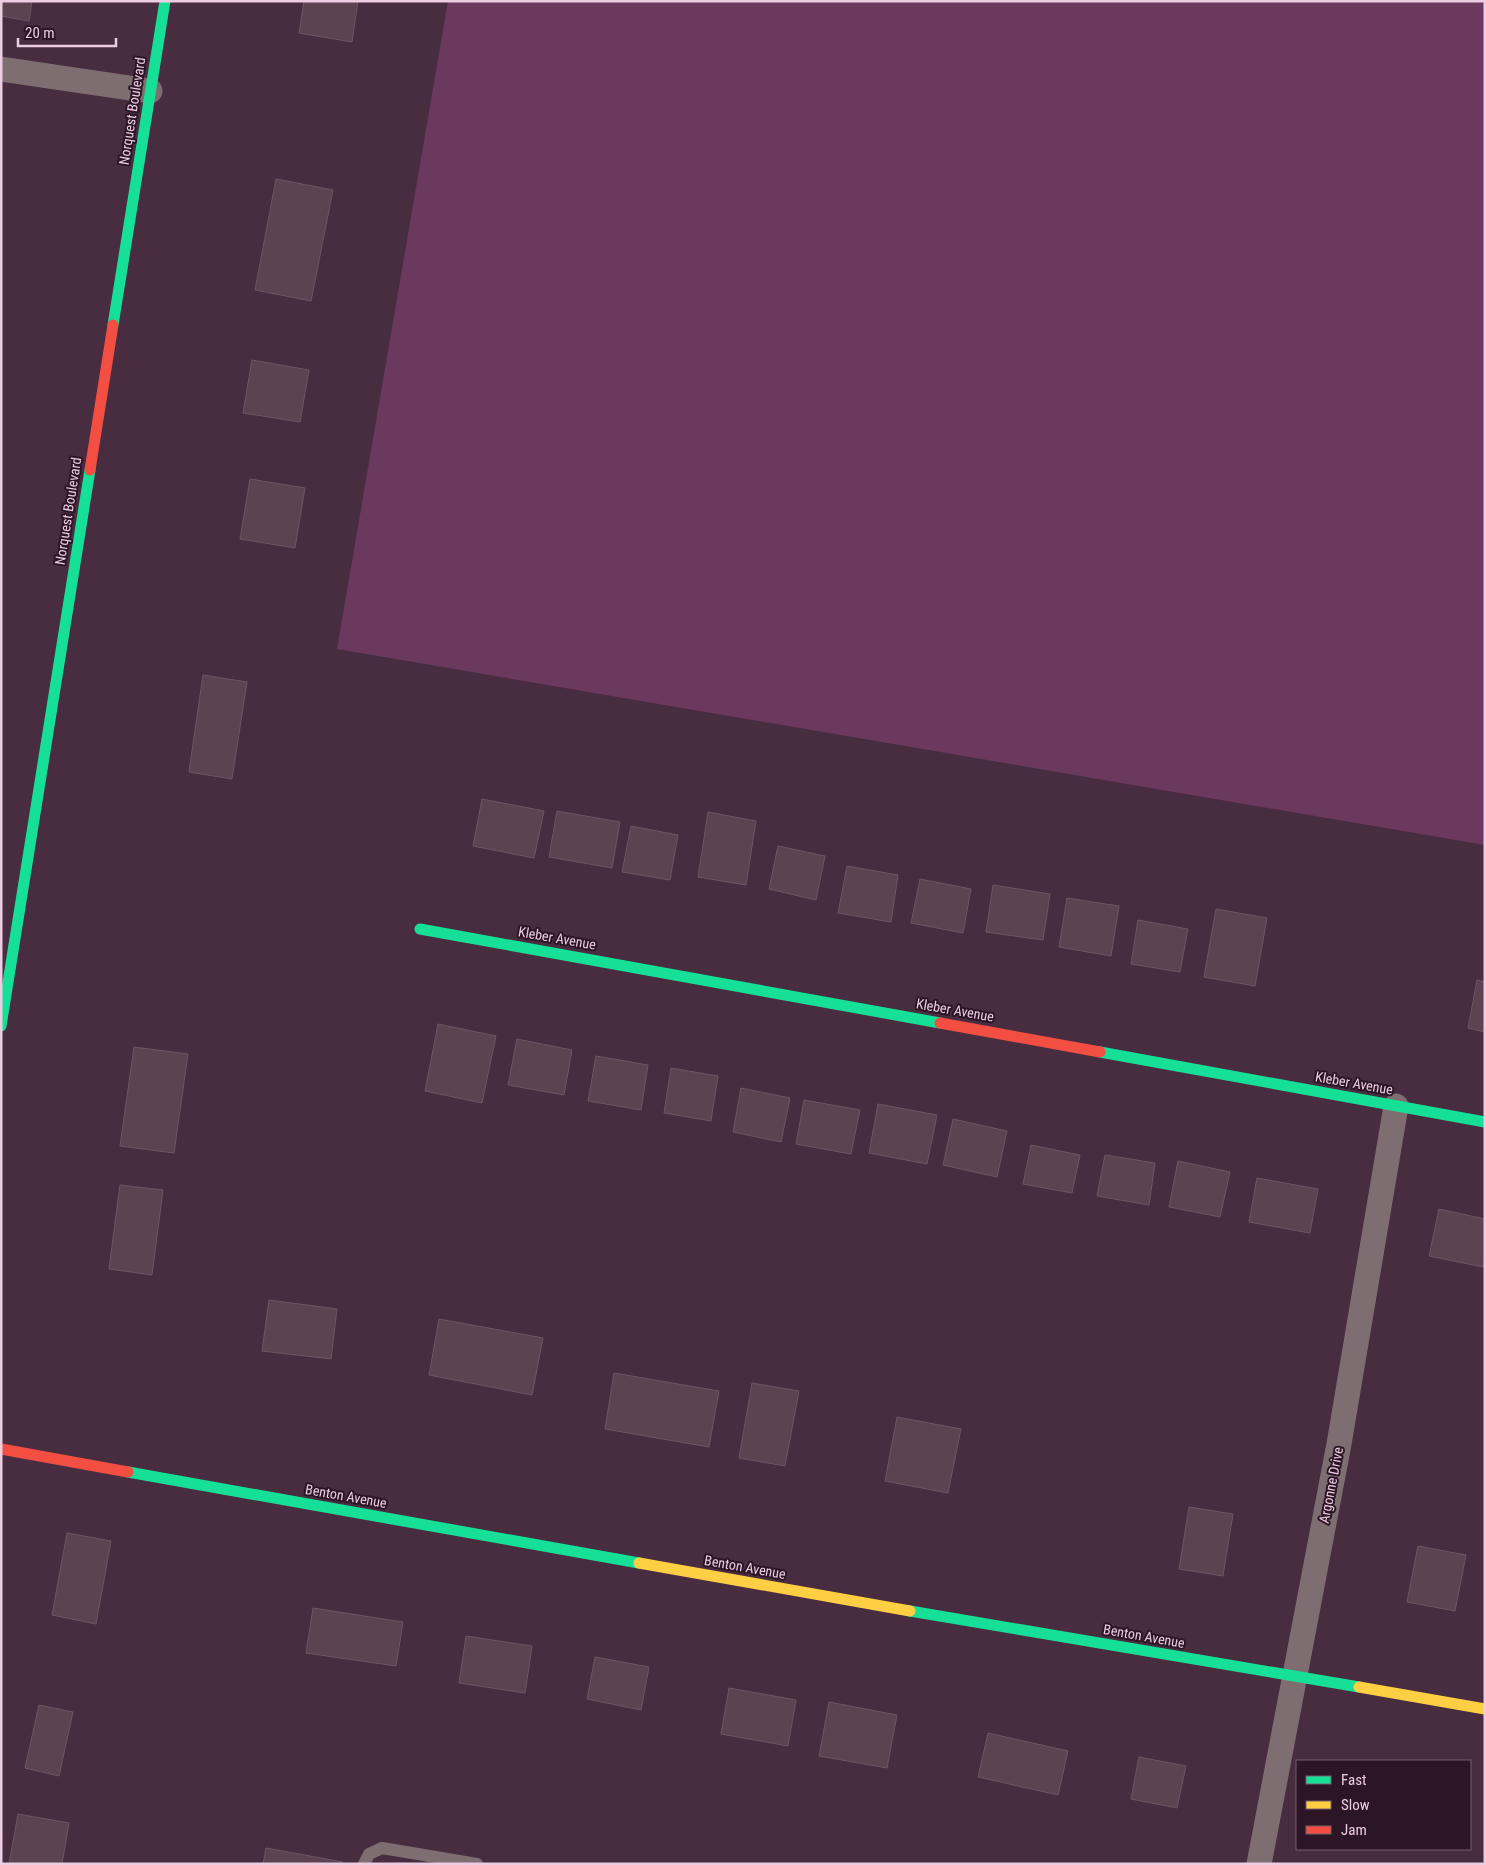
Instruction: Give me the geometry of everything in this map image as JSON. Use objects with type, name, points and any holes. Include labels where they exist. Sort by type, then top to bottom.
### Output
[{"type":"street","name":"Norquest Boulevard","points":[[1,1026],[164,1]]},
{"type":"street","points":[[1,69],[150,91]]},
{"type":"street","name":"Kleber Avenue","points":[[420,928],[1485,1122]]},
{"type":"street","name":"Argonne Drive","points":[[1260,1864],[1340,1434],[1396,1106]]},
{"type":"street","name":"Benton Avenue","points":[[1,1449],[754,1584],[1485,1709]]},
{"type":"lane","points":[[364,1864],[369,1854],[382,1848],[477,1864]]},
{"type":"shaded area","points":[[448,1],[1485,1],[1485,845],[337,649]]},
{"type":"building","points":[[1,1],[32,1],[29,21],[1,16]]},
{"type":"building","points":[[304,1],[358,1],[352,42],[299,33]]},
{"type":"building","points":[[276,179],[333,190],[311,301],[255,290]]},
{"type":"building","points":[[252,360],[309,370],[300,422],[243,413]]},
{"type":"building","points":[[250,479],[305,488],[295,548],[240,539]]},
{"type":"building","points":[[203,675],[247,682],[232,779],[189,772]]},
{"type":"building","points":[[482,799],[544,811],[534,858],[473,846]]},
{"type":"building","points":[[557,811],[620,822],[612,868],[549,857]]},
{"type":"building","points":[[708,812],[756,821],[746,885],[698,877]]},
{"type":"building","points":[[631,826],[678,835],[670,880],[622,872]]},
{"type":"building","points":[[778,846],[825,856],[816,900],[769,889]]},
{"type":"building","points":[[847,866],[898,875],[891,922],[838,913]]},
{"type":"building","points":[[920,879],[971,889],[963,933],[911,923]]},
{"type":"building","points":[[993,885],[1050,894],[1043,940],[986,932]]},
{"type":"building","points":[[1067,898],[1119,906],[1111,956],[1059,947]]},
{"type":"building","points":[[1216,909],[1267,918],[1255,986],[1204,977]]},
{"type":"building","points":[[1138,920],[1188,929],[1180,972],[1131,964]]},
{"type":"building","points":[[1477,980],[1485,982],[1485,1032],[1468,1028]]},
{"type":"building","points":[[438,1024],[496,1036],[482,1103],[425,1091]]},
{"type":"building","points":[[517,1039],[572,1050],[564,1095],[508,1085]]},
{"type":"building","points":[[134,1047],[188,1054],[174,1153],[120,1146]]},
{"type":"building","points":[[596,1056],[648,1065],[641,1110],[588,1101]]},
{"type":"building","points":[[671,1068],[718,1076],[711,1121],[664,1113]]},
{"type":"building","points":[[741,1088],[790,1098],[781,1142],[733,1132]]},
{"type":"building","points":[[804,1100],[860,1110],[851,1154],[796,1144]]},
{"type":"building","points":[[878,1104],[937,1115],[927,1164],[869,1153]]},
{"type":"building","points":[[953,1119],[1007,1131],[997,1177],[943,1165]]},
{"type":"building","points":[[1031,1145],[1080,1155],[1072,1193],[1023,1184]]},
{"type":"building","points":[[1105,1155],[1155,1163],[1149,1205],[1097,1196]]},
{"type":"building","points":[[1178,1161],[1230,1172],[1220,1217],[1169,1207]]},
{"type":"building","points":[[1257,1178],[1318,1189],[1310,1233],[1249,1222]]},
{"type":"building","points":[[120,1185],[163,1190],[152,1275],[109,1269]]},
{"type":"building","points":[[1439,1209],[1485,1219],[1485,1258],[1483,1267],[1429,1256]]},
{"type":"building","points":[[269,1300],[337,1309],[331,1359],[262,1351]]},
{"type":"building","points":[[439,1319],[543,1338],[532,1395],[429,1375]]},
{"type":"building","points":[[614,1373],[719,1391],[709,1447],[605,1429]]},
{"type":"building","points":[[752,1383],[799,1391],[785,1466],[739,1458]]},
{"type":"building","points":[[897,1417],[961,1429],[948,1493],[885,1481]]},
{"type":"building","points":[[1189,1507],[1233,1514],[1223,1576],[1179,1569]]},
{"type":"building","points":[[67,1533],[111,1541],[96,1624],[52,1615]]},
{"type":"building","points":[[1418,1546],[1466,1555],[1455,1611],[1407,1602]]},
{"type":"building","points":[[313,1608],[403,1622],[396,1666],[306,1653]]},
{"type":"building","points":[[466,1636],[532,1646],[525,1693],[459,1683]]},
{"type":"building","points":[[595,1657],[649,1667],[641,1710],[587,1699]]},
{"type":"building","points":[[729,1688],[796,1700],[788,1746],[721,1734]]},
{"type":"building","points":[[829,1702],[897,1715],[887,1768],[819,1756]]},
{"type":"building","points":[[39,1705],[73,1712],[59,1776],[25,1768]]},
{"type":"building","points":[[988,1733],[1068,1751],[1058,1795],[978,1777]]},
{"type":"building","points":[[1139,1757],[1186,1766],[1177,1808],[1131,1799]]},
{"type":"building","points":[[18,1814],[69,1823],[62,1864],[9,1864]]},
{"type":"building","points":[[266,1848],[343,1862],[343,1864],[263,1864]]},
{"type":"traffic: fast","points":[[113,325],[165,1]]},
{"type":"traffic: fast","points":[[1,1026],[90,470]]},
{"type":"traffic: fast","points":[[420,929],[940,1023]]},
{"type":"traffic: fast","points":[[1100,1052],[1485,1122]]},
{"type":"traffic: fast","points":[[128,1472],[639,1563]]},
{"type":"traffic: fast","points":[[910,1611],[1359,1687]]},
{"type":"traffic: slow","points":[[639,1563],[910,1611]]},
{"type":"traffic: slow","points":[[1359,1687],[1485,1709]]},
{"type":"traffic: jam","points":[[90,470],[113,325]]},
{"type":"traffic: jam","points":[[940,1023],[1100,1052]]},
{"type":"traffic: jam","points":[[1,1449],[128,1472]]}]
